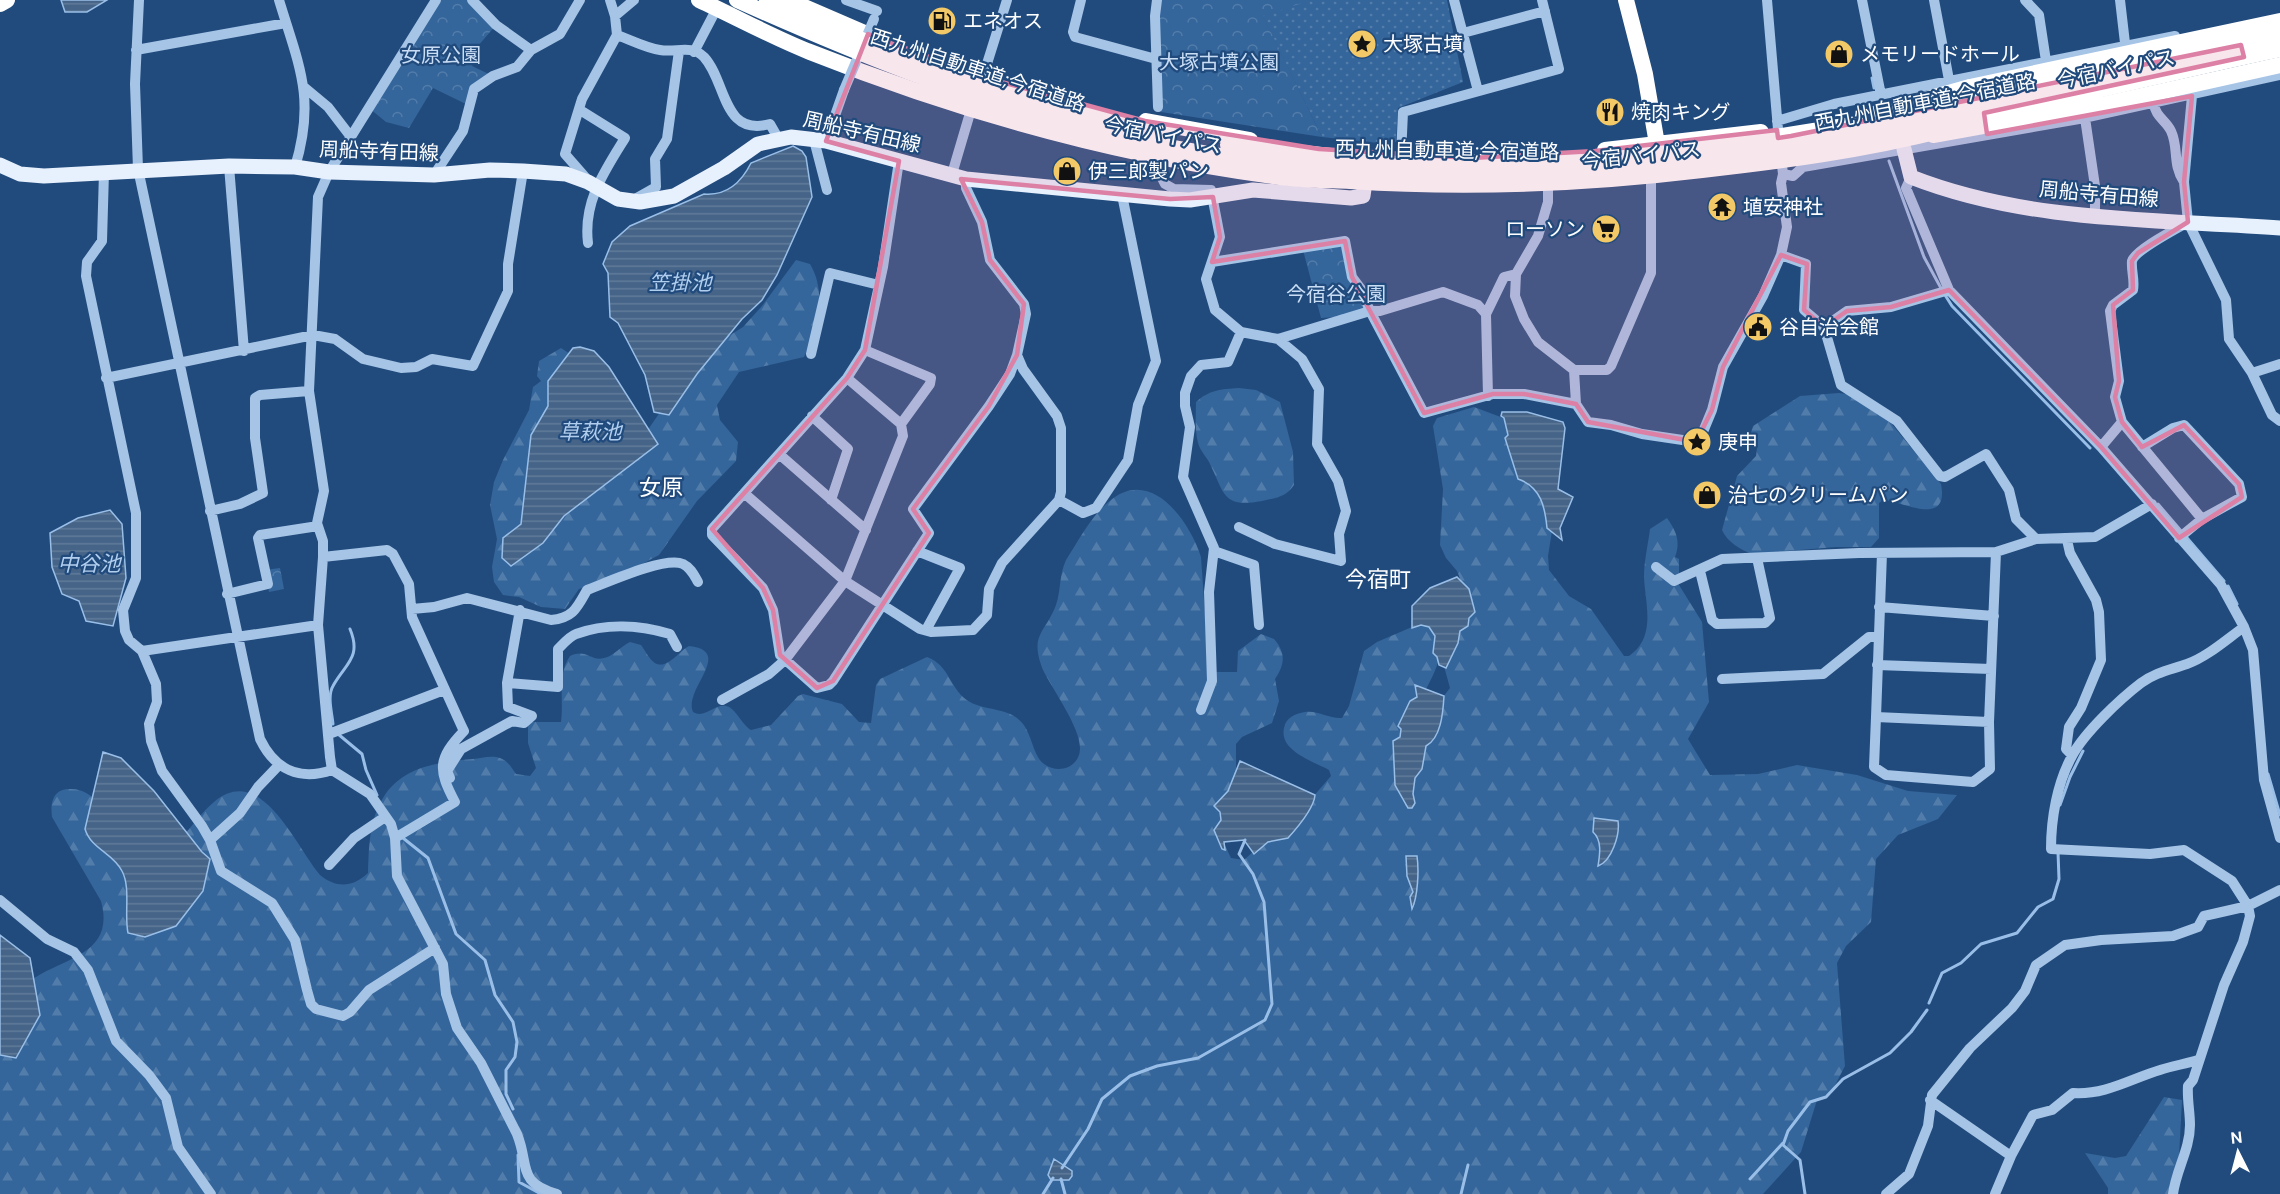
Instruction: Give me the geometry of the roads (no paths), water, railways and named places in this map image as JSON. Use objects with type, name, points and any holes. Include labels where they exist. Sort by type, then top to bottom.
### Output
[{"type":"highway","points":[[0,4],[7,0]]},
{"type":"highway","name":"今宿バイパス","points":[[699,0],[808,51],[970,109],[1094,144],[1283,178],[1459,187],[1548,184],[1783,167],[1902,145],[1990,118],[2280,54]]},
{"type":"highway","name":"西九州自動車道;今宿道路","points":[[737,0],[869,57],[935,82],[1088,129],[1270,163],[1397,174],[1547,175],[1694,163],[1791,150],[1904,131],[2280,49]]},
{"type":"highway","name":"西九州自動車道;今宿道路","points":[[768,0],[944,71],[1088,115],[1219,144],[1398,163],[1565,160],[1694,150],[1901,117],[2280,37]]},
{"type":"highway","name":"今宿バイパス","points":[[788,0],[874,37],[983,77],[1145,121],[1211,134],[1320,149],[1401,156],[1527,157],[1657,144],[1777,125],[1867,116],[2106,69],[2280,29]]},
{"type":"highway","points":[[1626,0],[1645,74],[1657,144],[1651,176]]},
{"type":"highway","points":[[1867,116],[1970,87],[2280,21]]},
{"type":"highway","points":[[1902,145],[1998,123],[2112,103],[2280,65]]},
{"type":"main road","name":"周船寺有田線","points":[[0,165],[20,174],[44,176],[138,169],[229,166],[295,167],[329,172],[434,175],[490,170],[523,171],[566,174],[618,199],[632,201],[674,196],[724,168],[758,144],[778,138],[820,140],[959,177],[1122,195],[1190,200],[1253,190],[1351,198],[1363,196],[1365,182]]},
{"type":"main road","points":[[1902,145],[1911,177]]},
{"type":"main road","name":"周船寺有田線","points":[[1911,177],[1930,185],[2046,213],[2280,228]]},
{"type":"street","points":[[139,0],[136,50],[138,169],[227,594],[260,739],[279,765],[302,776],[332,770],[370,794],[386,817],[395,838],[397,876],[443,964],[446,994],[457,1028],[481,1063],[517,1134],[522,1146],[526,1173],[532,1183],[557,1194]]},
{"type":"street","points":[[279,0],[304,87],[306,105],[305,134],[295,167]]},
{"type":"street","points":[[332,770],[318,625],[323,557],[318,526],[324,491],[309,391],[318,197],[329,172],[436,0]]},
{"type":"street","points":[[472,0],[496,25],[531,50]]},
{"type":"street","points":[[434,175],[463,131],[474,89],[493,76],[517,67],[531,50],[560,34],[580,0]]},
{"type":"street","points":[[590,184],[581,170],[565,154],[582,99],[617,35],[610,0]]},
{"type":"street","points":[[615,16],[634,0]]},
{"type":"street","points":[[827,190],[820,140],[844,90],[877,10],[846,0]]},
{"type":"street","points":[[899,161],[879,285],[865,350],[847,378],[712,530],[712,535],[763,588],[773,610],[780,655],[817,688],[829,685],[929,532],[914,509],[989,406],[1010,374],[1017,355],[1026,314],[1024,304],[990,260],[982,222],[959,177],[970,109],[983,77],[1007,0]]},
{"type":"street","points":[[1081,0],[1072,32],[1075,37],[1156,59]]},
{"type":"street","points":[[1157,0],[1158,107]]},
{"type":"street","points":[[1455,0],[1478,91]]},
{"type":"street","points":[[1574,370],[1576,404],[1588,422],[1611,425],[1642,434],[1696,441],[1700,439],[1712,410],[1723,367],[1763,296],[1781,255],[1787,227],[1781,183],[1783,167],[1777,125],[1767,0]]},
{"type":"street","points":[[1862,0],[1881,95]]},
{"type":"street","points":[[1934,0],[1949,80]]},
{"type":"street","points":[[2025,0],[2039,15],[2046,61]]},
{"type":"street","points":[[2120,0],[2126,44]]},
{"type":"street","points":[[1401,156],[1403,112],[1559,69],[1543,5],[1463,33]]},
{"type":"street","points":[[694,52],[717,8]]},
{"type":"street","points":[[136,50],[286,22]]},
{"type":"street","points":[[1777,125],[1834,104],[2126,44],[2183,34],[2200,48]]},
{"type":"street","points":[[617,35],[659,50],[679,51],[687,48],[702,56],[709,65],[726,101],[741,123],[756,128],[770,124],[778,138]]},
{"type":"street","points":[[2239,38],[2246,62]]},
{"type":"street","points":[[632,201],[656,187],[655,159],[667,139],[679,51]]},
{"type":"street","points":[[1902,145],[2085,118],[2280,75]]},
{"type":"street","points":[[304,87],[328,107],[351,137]]},
{"type":"street","points":[[2192,96],[2184,182],[2188,222],[2226,300],[2229,339],[2252,373],[2272,415],[2280,421]]},
{"type":"street","points":[[2154,104],[2155,112],[2172,131],[2177,172],[2184,182]]},
{"type":"street","points":[[580,110],[625,138],[590,184],[588,243]]},
{"type":"street","points":[[2085,118],[2095,186],[2095,216]]},
{"type":"street","points":[[229,166],[244,351]]},
{"type":"street","points":[[106,378],[244,351],[313,334],[335,339],[363,359],[401,368],[416,367],[432,359],[473,366],[508,291],[508,264],[523,171]]},
{"type":"street","points":[[105,172],[102,241],[85,268],[106,378],[136,513],[136,578],[123,610],[125,631],[129,640],[142,651],[156,684],[157,702],[149,724],[151,741],[162,771],[181,794],[210,840],[220,871],[272,903],[295,940],[311,1004],[316,1009],[343,1016],[350,1012],[369,990],[435,948]]},
{"type":"street","points":[[1548,184],[1548,202],[1538,236],[1516,274],[1515,296],[1524,319],[1538,342],[1574,370],[1607,370],[1611,366],[1647,287],[1651,273],[1651,176]]},
{"type":"street","points":[[1911,177],[1906,188],[1943,291],[2101,447],[2183,535],[2220,585],[2244,627],[2253,650],[2264,780],[2280,838]]},
{"type":"street","points":[[1162,178],[1165,184],[1174,189],[1210,190],[1220,237],[1206,279],[1215,310],[1241,332],[1278,339],[1443,292],[1478,305],[1486,314]]},
{"type":"street","points":[[1059,500],[1083,513],[1096,508],[1128,460],[1138,405],[1156,361],[1122,195]]},
{"type":"street","points":[[2188,222],[2138,253],[2132,261],[2135,281],[2133,290],[2113,305],[2110,311],[2120,381],[2115,397],[2122,422],[2202,519]]},
{"type":"street","points":[[1212,262],[1346,241],[1352,277],[1361,289],[1370,311],[1424,413],[1488,396],[1524,394],[1576,404]]},
{"type":"street","points":[[1781,255],[1806,264],[1804,310],[1824,327],[1841,385],[1897,420],[1940,476],[1945,477],[1986,454],[2009,490],[2016,519],[2036,539]]},
{"type":"street","points":[[811,354],[830,273],[879,285]]},
{"type":"street","points":[[1488,396],[1486,314],[1504,276],[1516,274]]},
{"type":"street","points":[[1824,327],[1847,311],[1891,307],[1943,291]]},
{"type":"street","points":[[1201,710],[1212,681],[1209,592],[1214,551],[1183,477],[1190,427],[1185,406],[1185,393],[1191,376],[1201,365],[1228,362],[1241,332]]},
{"type":"street","points":[[1239,527],[1275,544],[1341,561],[1339,534],[1346,511],[1338,481],[1317,444],[1319,389],[1302,359],[1278,339]]},
{"type":"street","points":[[865,350],[931,378],[930,384],[901,424]]},
{"type":"street","points":[[744,493],[845,581],[881,606],[926,630],[973,630],[987,615],[989,589],[1002,563],[1059,500],[1061,492],[1061,428],[1053,409],[1023,369],[1017,355]]},
{"type":"street","points":[[2252,373],[2280,364]]},
{"type":"street","points":[[722,700],[769,674],[785,660],[845,581],[903,436],[901,424],[847,378]]},
{"type":"street","points":[[210,510],[240,504],[263,493],[255,438],[255,398],[260,395],[309,391]]},
{"type":"street","points":[[812,416],[848,449],[831,500]]},
{"type":"street","points":[[2101,447],[2122,422]]},
{"type":"street","points":[[2142,447],[2173,428],[2184,425],[2239,484],[2242,497],[2202,519],[2183,535]]},
{"type":"street","points":[[778,454],[866,530]]},
{"type":"street","points":[[1656,567],[1674,580],[1700,571],[1722,559],[1996,552],[2036,539],[2067,540],[2095,537],[2152,504]]},
{"type":"street","points":[[227,594],[268,584],[258,538],[260,535],[318,526]]},
{"type":"street","points":[[2067,540],[2070,553],[2096,600],[2099,612],[2101,660],[2081,708],[2069,727],[2066,749],[2072,756]]},
{"type":"street","points":[[323,557],[387,550],[393,554],[409,584],[412,617],[464,731],[449,747],[442,770],[442,778],[454,802]]},
{"type":"street","points":[[917,551],[960,568],[926,630]]},
{"type":"street","points":[[1214,551],[1254,565],[1259,625]]},
{"type":"street","points":[[1882,554],[1877,637],[1874,767],[1886,775],[1973,782],[1990,769],[1989,722],[1996,552]]},
{"type":"street","points":[[1700,571],[1712,620],[1717,624],[1765,623],[1770,618],[1757,558]]},
{"type":"street","points":[[412,609],[434,607],[467,598],[520,610],[551,620],[562,619],[574,614],[586,590],[671,562],[682,563],[691,570],[698,582]]},
{"type":"street","points":[[1879,607],[1994,616]]},
{"type":"street","points":[[395,838],[458,800],[447,771],[461,749],[512,721],[524,723],[532,716],[508,707],[507,683],[520,610]]},
{"type":"street","points":[[142,651],[318,625]]},
{"type":"street","points":[[507,683],[558,687],[558,649],[575,634],[629,625],[644,626],[670,634],[677,647]]},
{"type":"street","points":[[2173,1194],[2174,1178],[2186,1149],[2190,1125],[2188,1086],[2193,1080],[2224,985],[2243,942],[2250,916],[2248,906],[2232,880],[2184,850],[2150,854],[2051,849],[2051,827],[2060,787],[2072,756],[2092,730],[2141,683],[2163,670],[2187,664],[2244,627]]},
{"type":"street","points":[[1722,680],[1823,674],[1869,637],[1877,637]]},
{"type":"street","points":[[1877,665],[1991,669]]},
{"type":"street","points":[[329,734],[444,690]]},
{"type":"street","points":[[1876,717],[1989,722]]},
{"type":"street","points":[[210,840],[240,813],[258,787],[279,765]]},
{"type":"street","points":[[329,865],[354,838],[386,817]]},
{"type":"street","points":[[1886,1194],[1909,1174],[1928,1126],[1932,1111],[1930,1100],[1970,1048],[2012,1008],[2025,991],[2036,965],[2065,945],[2173,936],[2198,927],[2204,916],[2248,906],[2280,890]]},
{"type":"street","points":[[0,900],[47,939],[74,952],[88,970],[116,1041],[149,1075],[166,1098],[178,1147],[185,1160],[212,1194]]},
{"type":"street","points":[[1995,1194],[2011,1156],[2033,1115],[2052,1110],[2073,1093],[2093,1094],[2137,1080],[2158,1070],[2198,1060]]},
{"type":"street","points":[[1930,1100],[2011,1156]]},
{"type":"water","points":[[61,0],[107,0],[87,12],[65,12]]},
{"type":"water","name":"笠掛池","points":[[793,146],[802,151],[806,157],[812,197],[777,275],[762,300],[742,319],[697,374],[669,415],[654,412],[645,375],[618,323],[610,317],[608,273],[603,264],[612,242],[630,226],[704,194],[720,193],[732,187],[743,177],[751,163]]},
{"type":"water","name":"草萩池","points":[[580,347],[594,351],[609,367],[658,444],[564,516],[543,543],[511,566],[502,558],[503,538],[521,524],[531,435],[548,406],[548,381],[573,348]]},
{"type":"water","points":[[1502,412],[1527,412],[1563,422],[1565,428],[1558,489],[1573,497],[1560,528],[1562,540],[1547,528],[1543,505],[1537,492],[1518,479],[1505,438],[1508,435],[1504,418],[1501,416]]},
{"type":"water","name":"中谷池","points":[[110,510],[122,524],[126,578],[113,626],[86,621],[79,601],[62,594],[52,567],[50,533],[78,518]]},
{"type":"water","points":[[1457,577],[1469,589],[1475,612],[1469,618],[1468,626],[1460,631],[1458,643],[1446,668],[1439,665],[1433,653],[1435,636],[1429,627],[1421,625],[1412,628],[1412,606],[1430,588]]},
{"type":"water","points":[[1415,685],[1444,696],[1438,731],[1426,746],[1422,769],[1415,778],[1413,794],[1415,803],[1412,808],[1408,808],[1395,785],[1393,741],[1400,737],[1401,729],[1398,726],[1410,701],[1417,697]]},
{"type":"water","points":[[103,752],[121,758],[154,791],[210,859],[203,891],[176,926],[145,937],[128,933],[125,878],[118,865],[92,841],[85,829]]},
{"type":"water","points":[[1240,761],[1315,795],[1308,812],[1288,838],[1268,842],[1254,854],[1244,840],[1224,842],[1225,850],[1222,849],[1214,830],[1221,820],[1220,812],[1214,806],[1228,791]]},
{"type":"water","points":[[1594,818],[1618,821],[1618,833],[1611,853],[1598,866],[1600,848],[1593,832]]},
{"type":"water","points":[[1406,856],[1417,856],[1416,897],[1412,909],[1410,897],[1413,892],[1407,876]]},
{"type":"water","points":[[0,935],[30,958],[40,1015],[16,1058],[0,1055]]},
{"type":"water","points":[[1054,1159],[1072,1171],[1069,1180],[1051,1180],[1048,1175]]},
{"type":"waterway","points":[[1872,78],[1874,88]]},
{"type":"waterway","points":[[1889,161],[1924,257],[1942,290]]},
{"type":"waterway","points":[[1945,295],[1952,306],[2090,448]]},
{"type":"waterway","points":[[2158,504],[2224,581]]},
{"type":"waterway","points":[[2228,586],[2237,604]]},
{"type":"waterway","points":[[333,724],[330,695],[353,654],[354,647],[350,629]]},
{"type":"waterway","points":[[338,734],[362,754],[377,795]]},
{"type":"waterway","points":[[2060,805],[2083,751]]},
{"type":"waterway","points":[[2268,774],[2280,815]]},
{"type":"waterway","points":[[403,838],[428,858],[456,934],[485,960],[495,995],[513,1022],[517,1042],[515,1057],[506,1070],[506,1094],[513,1109]]},
{"type":"waterway","points":[[1062,1168],[1088,1129],[1102,1099],[1130,1076],[1157,1066],[1198,1058],[1265,1020],[1272,1004],[1264,902],[1253,874],[1239,854],[1245,840]]},
{"type":"waterway","points":[[1929,1003],[1942,973],[1961,963],[1981,944],[2017,933],[2038,907],[2053,899],[2059,879],[2058,852]]},
{"type":"waterway","points":[[1805,1194],[1800,1160],[1783,1145],[1788,1131],[1810,1102],[1826,1097],[1843,1079],[1890,1053],[1911,1032],[1927,1010]]},
{"type":"waterway","points":[[1750,1179],[1783,1143]]},
{"type":"waterway","points":[[518,1155],[519,1182],[541,1194]]},
{"type":"waterway","points":[[1461,1194],[1468,1165]]},
{"type":"waterway","points":[[1043,1194],[1053,1178]]},
{"type":"waterway","points":[[1061,1179],[1065,1194]]},
{"type":"tunnel","points":[[1160,151],[1162,178]]},
{"type":"place","name":"エネオス","points":[[942,21]]},
{"type":"place","name":"大塚古墳","points":[[1362,44]]},
{"type":"place","name":"メモリードホール","points":[[1839,54]]},
{"type":"place","name":"焼肉キング","points":[[1610,112]]},
{"type":"place","name":"伊三郎製パン","points":[[1067,171]]},
{"type":"place","name":"埴安神社","points":[[1722,207]]},
{"type":"place","name":"ローソン","points":[[1606,229]]},
{"type":"place","name":"谷自治会館","points":[[1758,327]]},
{"type":"place","name":"庚申","points":[[1697,442]]},
{"type":"place","name":"治七のクリームパン","points":[[1707,495]]},
{"type":"district","name":"女原","points":[[661,487]]},
{"type":"district","name":"今宿町","points":[[1378,579]]},
{"type":"park label","name":"女原公園","points":[[441,55]]},
{"type":"park label","name":"大塚古墳公園","points":[[1219,62]]},
{"type":"park label","name":"今宿谷公園","points":[[1336,294]]}]
